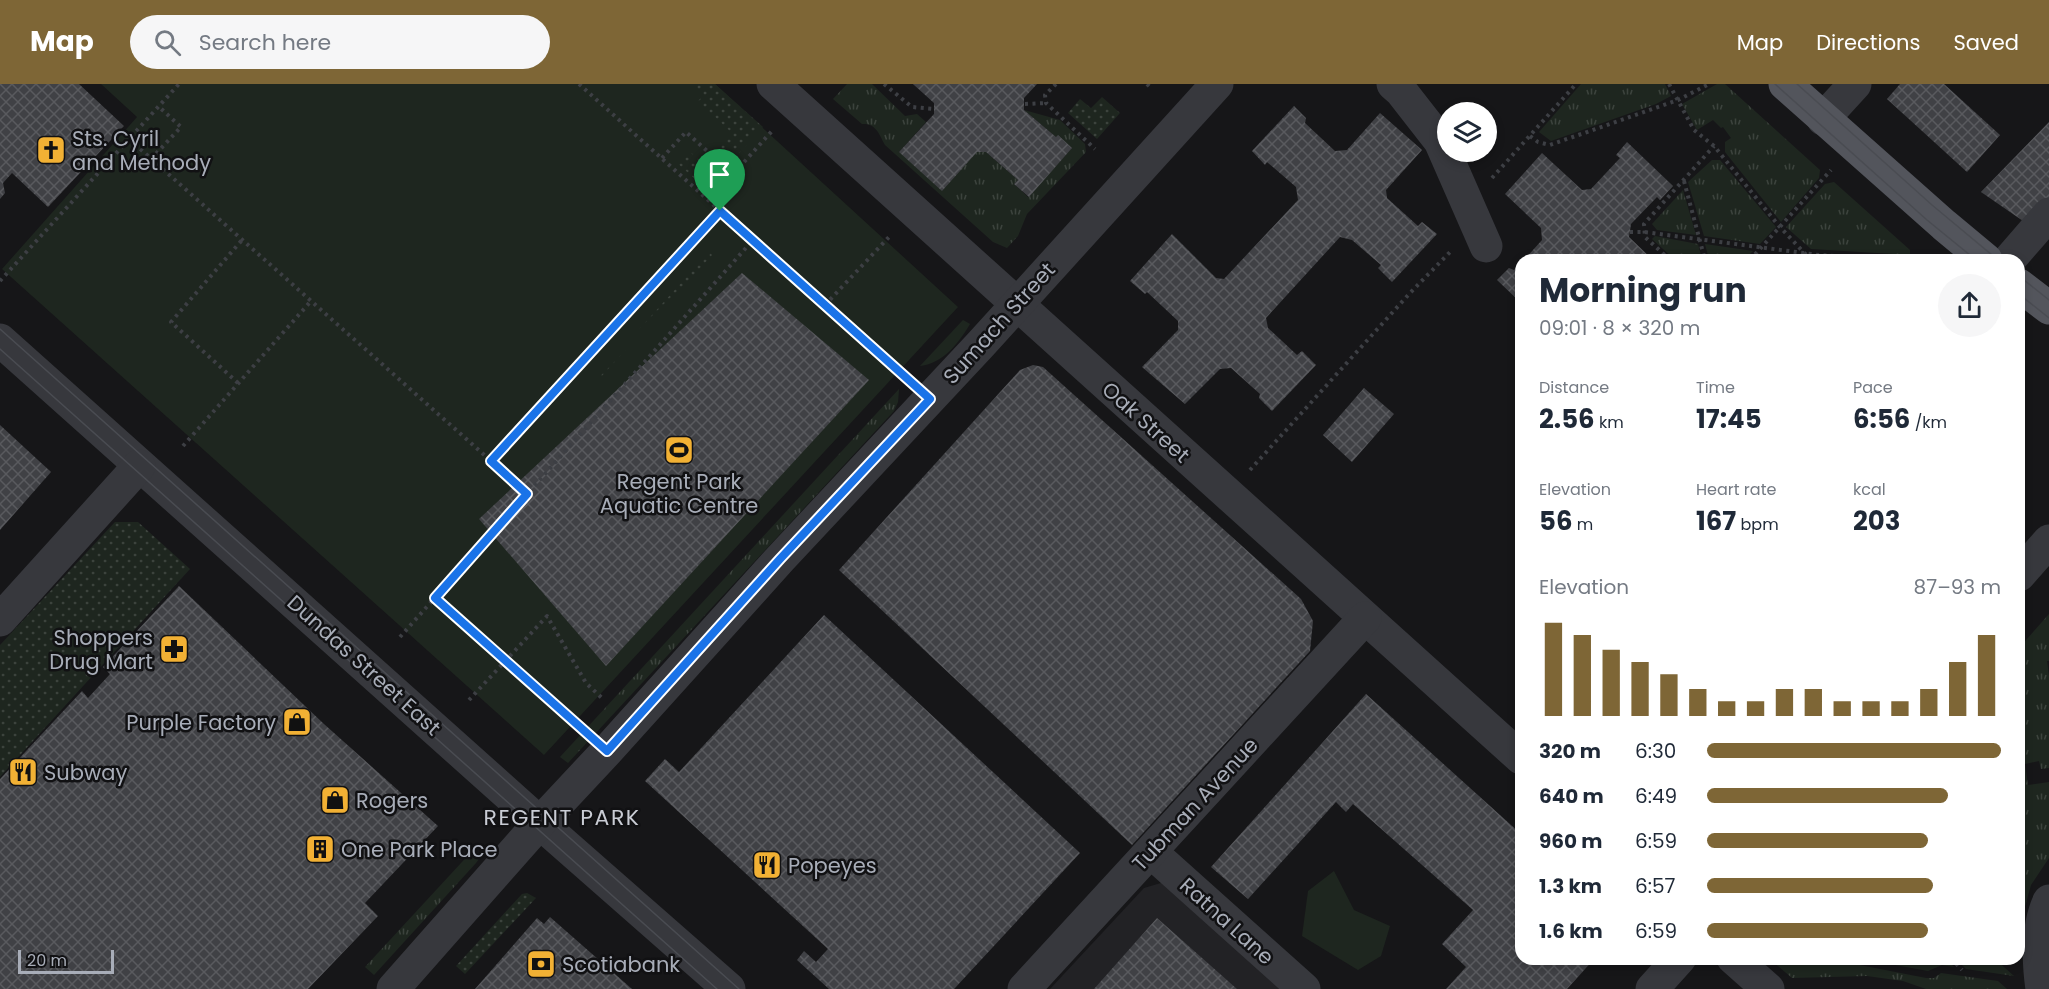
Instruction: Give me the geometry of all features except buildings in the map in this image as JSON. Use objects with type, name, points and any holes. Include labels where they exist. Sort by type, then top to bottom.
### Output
[{"type":"main road","points":[[1785,84],[1979,254]]},
{"type":"main road","points":[[2025,290],[2049,308]]},
{"type":"street","name":"Oak Street","points":[[773,84],[1515,753]]},
{"type":"street","name":"Sumach Street","points":[[405,985],[540,823],[1217,84]]},
{"type":"street","points":[[1393,84],[1440,141],[1486,246]]},
{"type":"street","points":[[1823,119],[1855,84]]},
{"type":"street","points":[[2014,254],[2049,214]]},
{"type":"street","name":"Dundas Street East","points":[[0,340],[729,989]]},
{"type":"street","points":[[0,620],[139,466]]},
{"type":"street","points":[[2025,568],[2049,541]]},
{"type":"street","name":"Tubman Avenue","points":[[1024,989],[1365,618]]},
{"type":"street","name":"Ratna Lane","points":[[1151,852],[1293,980]]},
{"type":"street","points":[[2042,989],[2039,969],[2042,916],[2049,901]]},
{"type":"street","points":[[1652,989],[1674,965]]},
{"type":"street","points":[[1741,965],[1768,989]]},
{"type":"path","points":[[0,281],[178,84]]},
{"type":"path","points":[[579,84],[930,399]]},
{"type":"path","points":[[884,84],[912,107],[934,109]]},
{"type":"path","points":[[1056,84],[1045,95],[1046,103],[1095,148]]},
{"type":"path","points":[[1147,84],[1151,88]]},
{"type":"path","points":[[1227,495],[1459,242],[1489,181],[1576,84]]},
{"type":"path","points":[[1669,84],[1694,130],[1714,146],[1779,226],[1806,254]]},
{"type":"path","points":[[1530,136],[1538,142],[1550,145],[1678,100],[1709,84]]},
{"type":"path","points":[[1025,104],[1046,103]]},
{"type":"path","points":[[151,159],[181,127],[158,106]]},
{"type":"path","points":[[709,201],[772,131]]},
{"type":"path","points":[[662,158],[686,132],[733,174]]},
{"type":"path","points":[[129,139],[527,494]]},
{"type":"path","points":[[1663,254],[1645,237],[1644,224],[1714,146]]},
{"type":"path","points":[[1755,254],[1831,170]]},
{"type":"path","points":[[1684,180],[1704,254]]},
{"type":"path","points":[[491,461],[720,211]]},
{"type":"path","points":[[1630,232],[1806,254]]},
{"type":"path","points":[[825,305],[889,237]]},
{"type":"path","points":[[238,383],[171,322],[242,240]]},
{"type":"path","points":[[400,637],[753,240]]},
{"type":"path","points":[[183,446],[311,301]]},
{"type":"path","points":[[435,598],[607,751]]},
{"type":"path","points":[[469,700],[547,616],[586,683],[604,700]]},
{"type":"path","points":[[1957,965],[1962,970]]},
{"type":"shaded area","points":[[1171,880],[1292,989],[1050,989],[1144,888]]},
{"type":"green space","name":"REGENT PARK","points":[[101,84],[715,84],[958,307],[544,755],[2,269],[137,117]]},
{"type":"green space","points":[[688,84],[715,84],[763,127],[730,163],[716,149],[731,132],[698,101],[702,97]]},
{"type":"green space","points":[[847,84],[872,84],[905,116],[917,114],[926,122],[899,152],[986,152],[1018,180],[1014,184],[1028,197],[1072,148],[1024,110],[1060,120],[1085,144],[1086,152],[1027,214],[1018,236],[1007,248],[993,242],[885,145],[874,127],[862,124],[833,99]]},
{"type":"green space","points":[[1581,84],[1665,84],[1671,96],[1656,104],[1551,141],[1539,132]]},
{"type":"green space","points":[[1717,84],[1725,84],[1820,170],[1819,178],[1781,222],[1725,152],[1725,142],[1731,138],[1723,127],[1721,128],[1713,120],[1697,130],[1682,104]]},
{"type":"green space","points":[[1102,97],[1120,113],[1097,139],[1068,113],[1080,99],[1091,108]]},
{"type":"green space","points":[[687,149],[716,175],[705,188],[676,162]]},
{"type":"green space","points":[[1712,160],[1720,160],[1776,227],[1760,244],[1704,236],[1688,182]]},
{"type":"green space","points":[[1834,182],[1910,250],[1910,254],[1811,249],[1786,227],[1825,184]]},
{"type":"green space","points":[[1683,190],[1696,235],[1657,230],[1652,224]]},
{"type":"green space","points":[[1655,236],[1698,244],[1701,254],[1668,254],[1652,239]]},
{"type":"green space","points":[[1705,244],[1753,251],[1750,254],[1708,254]]},
{"type":"green space","points":[[709,252],[712,255],[599,379],[597,376]]},
{"type":"green space","points":[[963,320],[970,324],[955,345],[943,357],[920,366]]},
{"type":"green space","points":[[899,389],[898,402],[894,411],[568,763],[560,757]]},
{"type":"green space","points":[[115,522],[138,522],[190,569],[0,777],[0,645]]},
{"type":"green space","points":[[2049,614],[2049,661],[2047,661],[2049,768],[2041,769],[2039,761],[2025,764],[2025,641]]},
{"type":"green space","points":[[2025,764],[2028,785],[2049,782],[2049,858],[2031,885],[2025,906]]},
{"type":"green space","points":[[474,849],[481,856],[476,863],[374,975],[365,967]]},
{"type":"green space","points":[[1334,871],[1354,910],[1390,926],[1381,956],[1358,970],[1302,936],[1308,891]]},
{"type":"green space","points":[[527,893],[536,898],[465,974],[456,966],[522,894]]},
{"type":"green space","points":[[1777,965],[1860,965],[1926,978],[1934,978],[1941,973],[1998,981],[2007,989],[1926,989],[1903,981],[1867,976],[1792,978]]},
{"type":"green space","points":[[1896,965],[1942,965],[1928,971]]},
{"type":"green space","points":[[1962,965],[2002,965],[2014,976],[1966,969]]},
{"type":"tram line","points":[[1775,84],[1927,220],[1969,254]]},
{"type":"tram line","points":[[1797,84],[1932,205],[1991,254]]},
{"type":"tram line","points":[[2025,281],[2049,300]]},
{"type":"tram line","points":[[2025,299],[2049,318]]},
{"type":"tram line","points":[[0,329],[739,989]]},
{"type":"tram line","points":[[0,349],[717,989]]},
{"type":"place","name":"Sts. Cyril and Methody","points":[[51,150]]},
{"type":"place","name":"Regent Park Aquatic Centre","points":[[679,450]]},
{"type":"place","name":"Shoppers Drug Mart","points":[[174,649]]},
{"type":"place","name":"Purple Factory","points":[[297,722]]},
{"type":"place","name":"Subway","points":[[23,772]]},
{"type":"place","name":"Rogers","points":[[335,800]]},
{"type":"place","name":"One Park Place","points":[[320,849]]},
{"type":"place","name":"Popeyes","points":[[767,865]]},
{"type":"place","name":"Scotiabank","points":[[541,964]]},
{"type":"district","name":"REGENT PARK","points":[[562,817]]},
{"type":"route","points":[[720,211],[930,399],[780,559],[607,751],[435,598],[527,494],[491,461],[720,211]]}]
